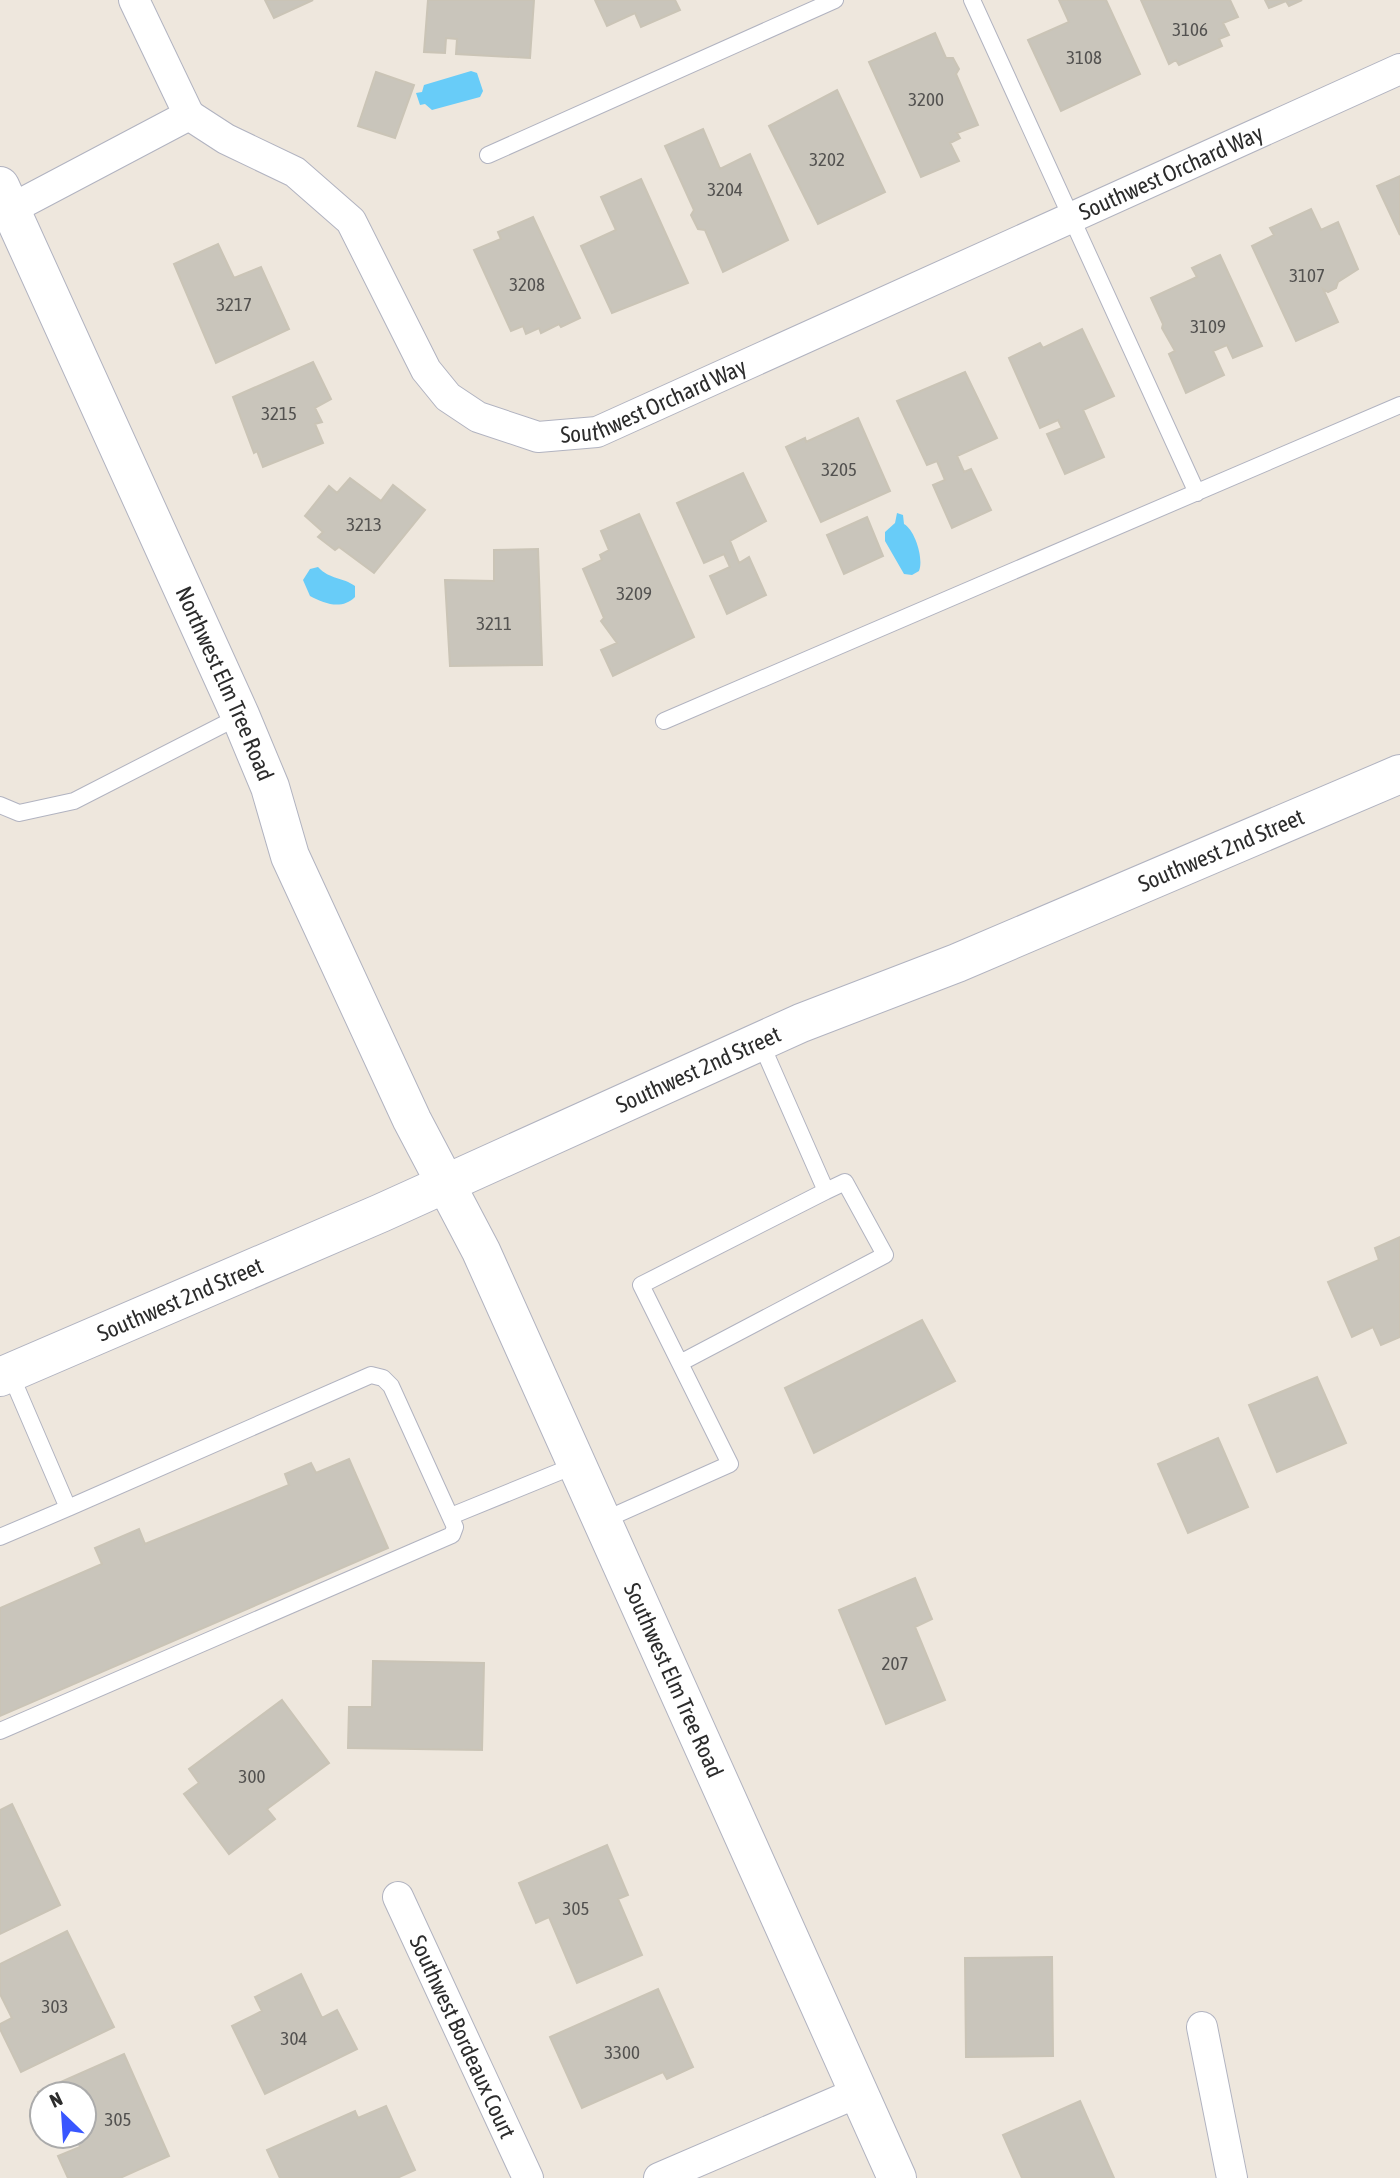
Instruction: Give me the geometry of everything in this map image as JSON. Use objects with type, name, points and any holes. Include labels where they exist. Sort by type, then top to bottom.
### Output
[{"type":"street","points":[[4,203],[189,115],[134,0]]},
{"type":"street","name":"Southwest Orchard Way","points":[[189,115],[226,139],[295,172],[351,221],[426,370],[448,397],[478,417],[538,437],[597,432],[1400,69]]},
{"type":"street","name":"Northwest Elm Tree Road","points":[[4,203],[240,715],[270,787],[290,856],[409,1114],[445,1183]]},
{"type":"street","name":"Southwest 2nd Street","points":[[5,1375],[445,1183],[760,1041],[957,963],[1400,774]]},
{"type":"street","name":"Southwest Elm Tree Road","points":[[445,1183],[481,1251],[601,1522],[623,1562],[897,2178]]},
{"type":"street","name":"Southwest Bordeaux Court","points":[[398,1897],[528,2178]]},
{"type":"street","points":[[1202,2027],[1232,2178]]},
{"type":"street","points":[[659,2178],[859,2092]]},
{"type":"lane","points":[[488,155],[835,0]]},
{"type":"lane","points":[[972,0],[1197,493]]},
{"type":"lane","points":[[664,721],[1400,405]]},
{"type":"lane","points":[[0,805],[19,813],[74,801],[240,715]]},
{"type":"lane","points":[[760,1041],[826,1191]]},
{"type":"lane","points":[[601,1522],[730,1464],[641,1285],[845,1182],[884,1255],[680,1363]]},
{"type":"lane","points":[[5,1375],[68,1508]]},
{"type":"lane","points":[[0,1537],[371,1375],[383,1378],[391,1386],[455,1527],[452,1535],[0,1731]]},
{"type":"lane","points":[[451,1516],[576,1465]]},
{"type":"water","points":[[471,71],[477,73],[483,91],[480,97],[432,110],[425,104],[420,105],[416,93],[422,92],[424,85]]},
{"type":"water","points":[[897,513],[903,515],[904,524],[912,532],[919,552],[919,571],[912,575],[904,574],[885,541],[885,532],[895,523]]},
{"type":"water","points":[[318,567],[327,574],[355,586],[355,597],[339,605],[310,596],[303,580],[310,569]]},
{"type":"building","points":[[265,0],[313,0],[274,18]]},
{"type":"building","points":[[428,0],[534,0],[530,58],[456,54],[457,39],[446,38],[445,53],[424,52]]},
{"type":"building","points":[[595,0],[675,0],[680,10],[641,27],[635,13],[607,26]]},
{"type":"building","points":[[1059,0],[1106,0],[1140,74],[1061,111],[1028,40],[1069,22]]},
{"type":"building","points":[[1141,0],[1230,0],[1238,17],[1223,23],[1229,35],[1219,39],[1222,46],[1179,65],[1176,60],[1169,64]]},
{"type":"building","points":[[1265,0],[1302,0],[1289,6],[1286,1],[1269,8]]},
{"type":"building","points":[[935,33],[946,58],[953,58],[959,69],[956,74],[978,125],[957,133],[960,138],[950,143],[959,161],[921,177],[869,62]]},
{"type":"building","points":[[376,72],[414,85],[395,138],[358,126]]},
{"type":"building","points":[[837,90],[885,192],[818,224],[769,126]]},
{"type":"building","points":[[703,129],[720,169],[750,154],[788,240],[723,272],[705,230],[698,229],[691,215],[694,210],[665,146]]},
{"type":"building","points":[[1400,176],[1400,235],[1377,186]]},
{"type":"building","points":[[641,179],[688,283],[612,313],[581,246],[616,230],[601,197]]},
{"type":"building","points":[[1311,209],[1321,230],[1338,222],[1358,269],[1338,282],[1336,288],[1328,292],[1323,289],[1338,322],[1296,341],[1252,246],[1274,235],[1270,228]]},
{"type":"building","points":[[533,217],[580,318],[541,333],[539,328],[526,334],[523,326],[511,331],[474,250],[501,239],[498,232]]},
{"type":"building","points":[[218,244],[234,278],[261,267],[289,329],[216,363],[174,264]]},
{"type":"building","points":[[1220,255],[1262,346],[1233,358],[1227,345],[1213,351],[1224,375],[1186,393],[1169,354],[1175,351],[1162,328],[1163,324],[1151,298],[1197,277],[1192,268]]},
{"type":"building","points":[[1082,329],[1114,396],[1083,410],[1104,457],[1065,474],[1047,434],[1062,428],[1058,420],[1040,428],[1009,358],[1040,343],[1043,348]]},
{"type":"building","points":[[313,362],[331,399],[315,408],[322,422],[315,424],[323,443],[263,467],[257,451],[254,453],[233,397]]},
{"type":"building","points":[[965,372],[997,438],[957,456],[964,472],[971,469],[991,510],[952,528],[933,485],[945,480],[937,461],[927,465],[897,401]]},
{"type":"building","points":[[858,418],[890,491],[821,522],[786,447],[805,438],[806,442]]},
{"type":"building","points":[[743,473],[766,521],[730,541],[739,563],[749,557],[766,595],[727,614],[710,576],[730,567],[724,554],[704,563],[677,503]]},
{"type":"building","points":[[350,478],[381,501],[393,485],[425,510],[374,573],[339,547],[335,550],[318,537],[323,532],[305,516],[329,486],[337,493]]},
{"type":"building","points":[[639,514],[694,637],[613,676],[601,650],[617,643],[601,621],[604,618],[583,569],[602,560],[600,555],[609,550],[601,531]]},
{"type":"building","points":[[867,517],[883,556],[844,574],[827,535]]},
{"type":"building","points":[[538,549],[542,665],[450,666],[445,580],[494,581],[494,550]]},
{"type":"building","points":[[1400,1237],[1400,1337],[1381,1345],[1373,1327],[1352,1337],[1328,1282],[1379,1260],[1375,1248]]},
{"type":"building","points":[[922,1320],[955,1381],[814,1453],[785,1388]]},
{"type":"building","points":[[1317,1377],[1346,1443],[1277,1472],[1249,1405]]},
{"type":"building","points":[[1218,1438],[1248,1507],[1188,1533],[1158,1464]]},
{"type":"building","points":[[349,1459],[388,1548],[0,1716],[0,1608],[102,1564],[95,1548],[139,1529],[145,1544],[289,1485],[285,1474],[311,1463],[316,1473]]},
{"type":"building","points":[[915,1578],[932,1619],[915,1627],[945,1700],[886,1724],[839,1610]]},
{"type":"building","points":[[373,1661],[484,1663],[482,1750],[348,1748],[349,1707],[372,1707]]},
{"type":"building","points":[[282,1700],[329,1763],[267,1809],[275,1819],[229,1854],[184,1794],[199,1783],[189,1769]]},
{"type":"building","points":[[12,1804],[60,1905],[0,1934],[0,1810]]},
{"type":"building","points":[[607,1845],[628,1895],[618,1899],[642,1955],[577,1983],[549,1917],[536,1923],[519,1883]]},
{"type":"building","points":[[67,1931],[114,2027],[21,2072],[0,2029],[0,2024],[12,2018],[0,1994],[0,1964]]},
{"type":"building","points":[[1052,1957],[1053,2056],[966,2057],[965,1958]]},
{"type":"building","points":[[301,1974],[322,2018],[337,2010],[357,2049],[265,2094],[232,2026],[262,2011],[255,1997]]},
{"type":"building","points":[[658,1989],[693,2067],[667,2079],[663,2072],[582,2108],[550,2037]]},
{"type":"building","points":[[124,2054],[169,2156],[120,2178],[68,2178],[58,2156],[73,2150],[98,2150],[98,2080],[65,2080]]},
{"type":"building","points":[[1080,2101],[1114,2178],[1022,2178],[1003,2135]]},
{"type":"building","points":[[386,2106],[415,2170],[397,2178],[280,2178],[267,2150],[355,2111],[358,2118]]}]
